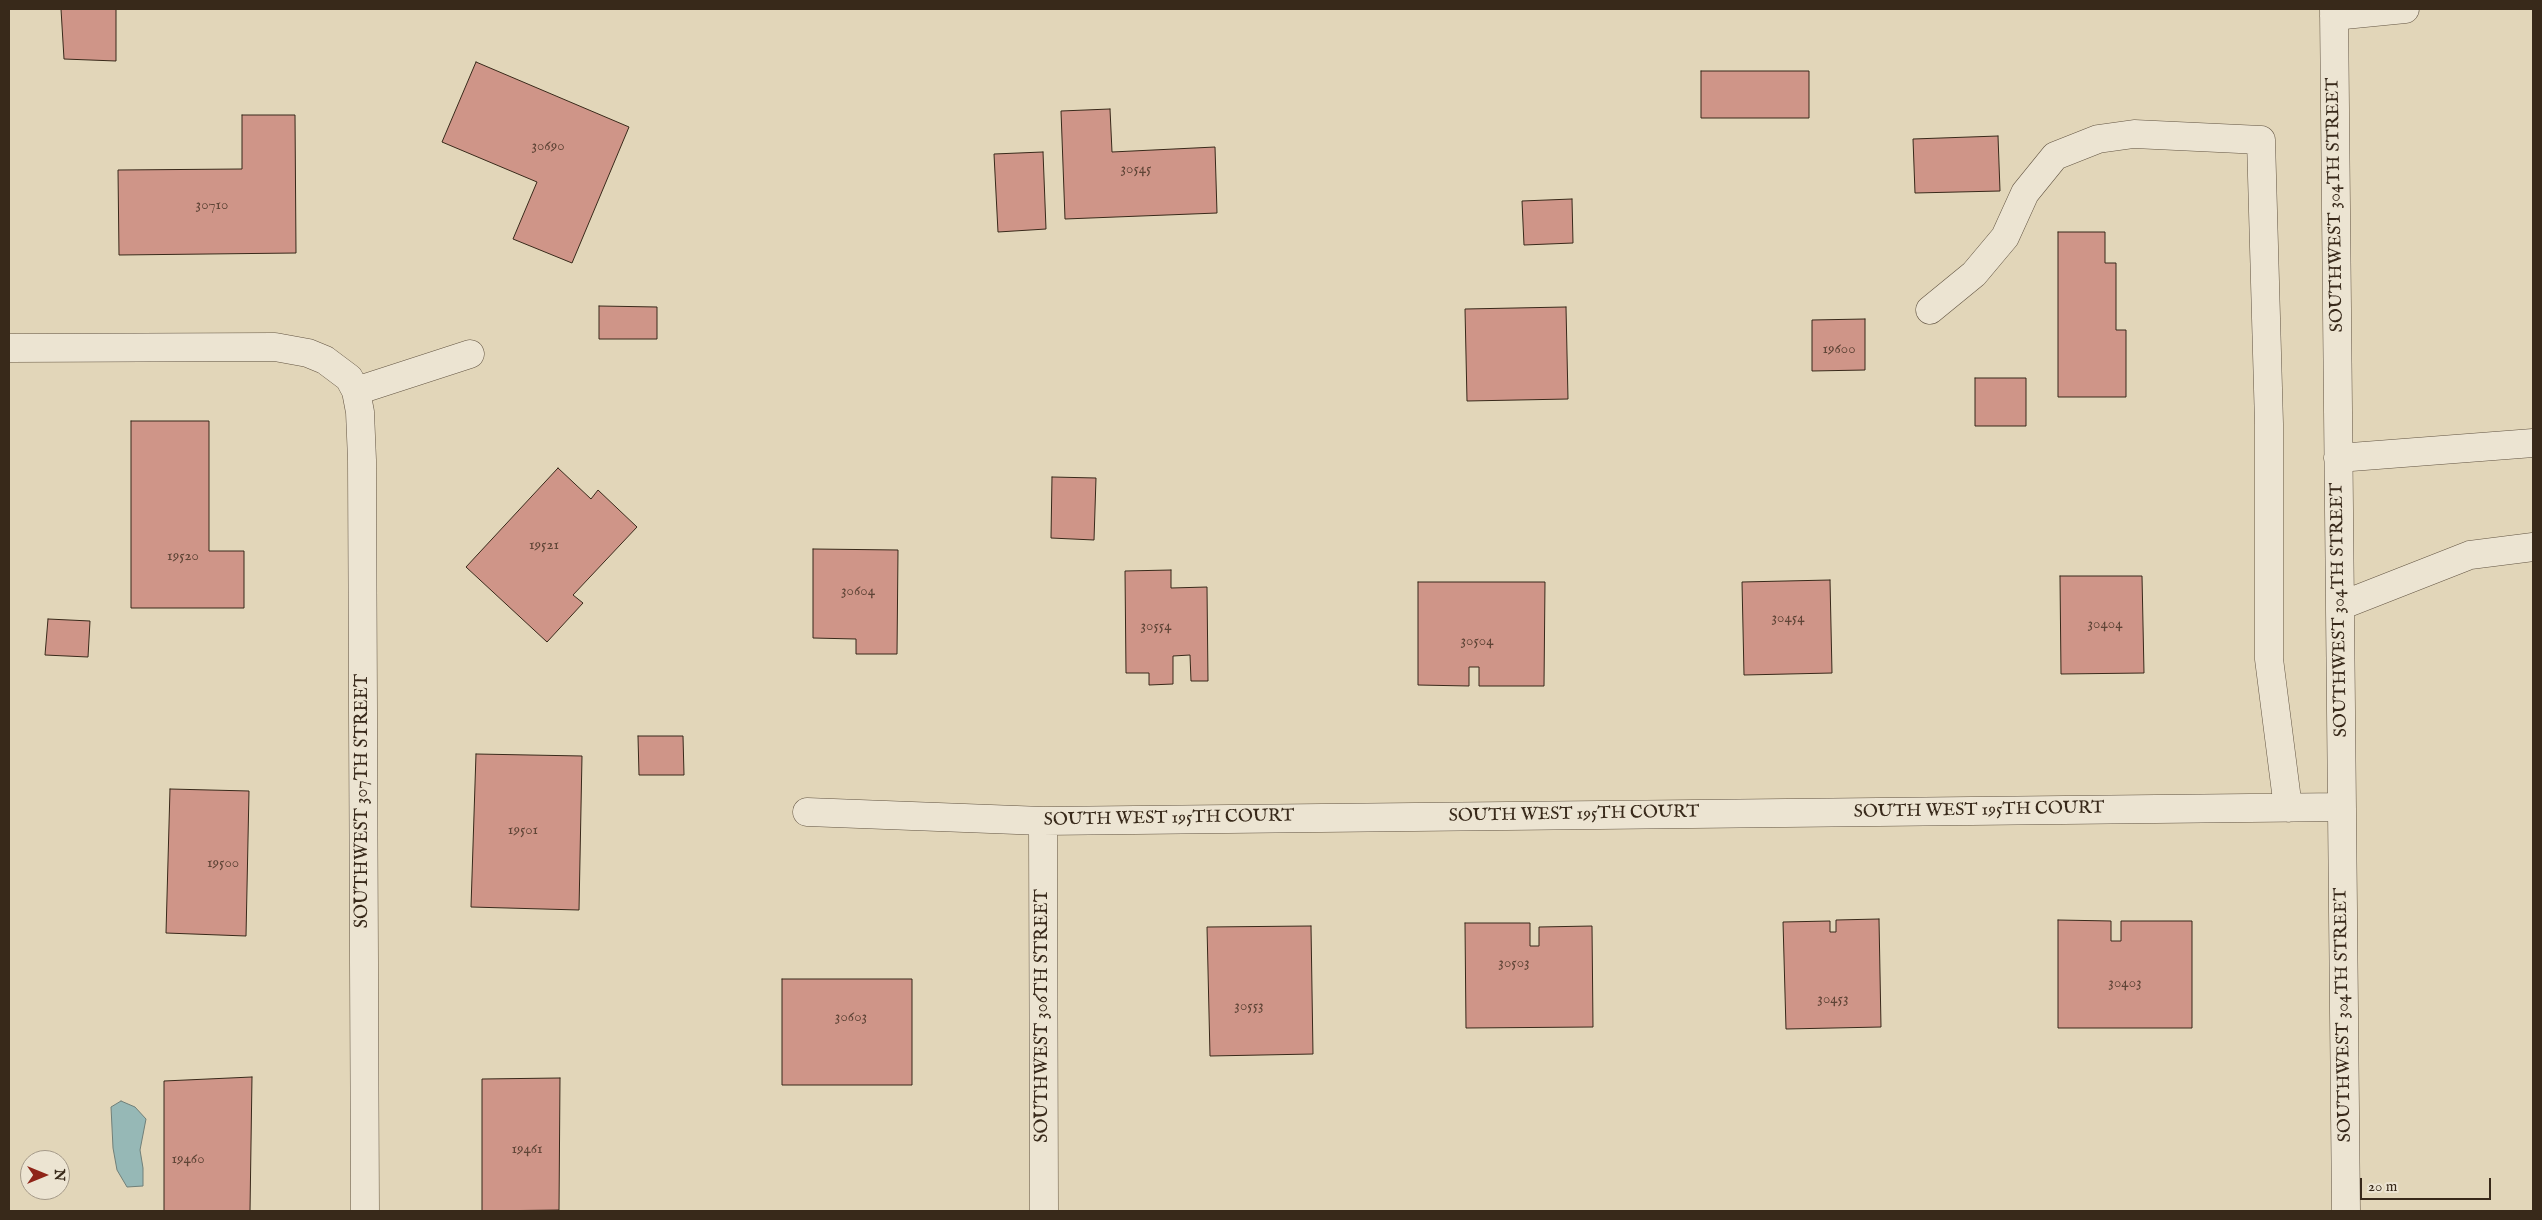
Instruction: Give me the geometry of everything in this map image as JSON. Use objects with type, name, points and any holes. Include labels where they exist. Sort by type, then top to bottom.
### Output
[{"type":"street","points":[[2334,12],[2405,9]]},
{"type":"street","name":"SOUTHWEST 304TH STREET","points":[[2334,12],[2346,1211]]},
{"type":"street","points":[[1930,310],[1974,274],[2005,237],[2025,193],[2055,156],[2098,139],[2134,134],[2261,140],[2269,424],[2269,659],[2288,808]]},
{"type":"street","points":[[9,348],[275,347],[308,353],[325,360],[349,378],[356,392],[470,354]]},
{"type":"street","name":"SOUTHWEST 307TH STREET","points":[[356,392],[360,412],[362,460],[366,1211]]},
{"type":"street","points":[[2338,458],[2533,443]]},
{"type":"street","points":[[2340,606],[2470,555],[2533,547]]},
{"type":"street","name":"SOUTH WEST 195TH COURT","points":[[807,812],[1043,821],[2342,807]]},
{"type":"street","name":"SOUTHWEST 306TH STREET","points":[[1043,821],[1044,1211]]},
{"type":"water","points":[[121,1101],[135,1107],[146,1119],[140,1150],[143,1186],[127,1187],[117,1170],[113,1148],[111,1107]]},
{"type":"building","points":[[61,9],[116,9],[116,61],[64,59]]},
{"type":"building","points":[[476,62],[629,127],[572,263],[513,239],[537,182],[442,142]]},
{"type":"building","points":[[1701,71],[1809,71],[1809,118],[1701,118]]},
{"type":"building","points":[[1110,109],[1112,152],[1215,147],[1217,213],[1065,219],[1061,111]]},
{"type":"building","points":[[242,115],[295,115],[296,253],[119,255],[118,170],[242,169]]},
{"type":"building","points":[[1998,136],[2000,191],[1915,193],[1913,139]]},
{"type":"building","points":[[1043,152],[1046,229],[998,232],[994,154]]},
{"type":"building","points":[[1572,199],[1573,243],[1524,245],[1522,201]]},
{"type":"building","points":[[2058,232],[2105,232],[2105,263],[2116,263],[2116,330],[2126,330],[2126,397],[2058,397]]},
{"type":"building","points":[[599,306],[657,307],[657,339],[599,339]]},
{"type":"building","points":[[1566,307],[1568,399],[1467,401],[1465,309]]},
{"type":"building","points":[[1865,319],[1865,370],[1812,371],[1812,320]]},
{"type":"building","points":[[1975,378],[2026,378],[2026,426],[1975,426]]},
{"type":"building","points":[[131,421],[209,421],[209,551],[244,551],[244,608],[131,608]]},
{"type":"building","points":[[558,468],[591,499],[598,490],[637,527],[573,595],[583,603],[547,642],[466,567]]},
{"type":"building","points":[[1052,477],[1096,478],[1094,540],[1051,538]]},
{"type":"building","points":[[813,549],[898,550],[897,654],[856,654],[856,639],[813,638]]},
{"type":"building","points":[[1171,570],[1171,588],[1207,587],[1208,681],[1191,681],[1190,655],[1173,656],[1173,684],[1149,685],[1149,673],[1126,673],[1125,571]]},
{"type":"building","points":[[2060,576],[2142,576],[2144,673],[2061,674]]},
{"type":"building","points":[[1830,580],[1832,673],[1744,675],[1742,582]]},
{"type":"building","points":[[1418,582],[1545,582],[1544,686],[1479,686],[1479,667],[1469,667],[1469,686],[1418,685]]},
{"type":"building","points":[[48,619],[90,621],[88,657],[45,655]]},
{"type":"building","points":[[638,736],[683,736],[684,775],[639,775]]},
{"type":"building","points":[[476,754],[582,756],[579,910],[471,907]]},
{"type":"building","points":[[170,789],[249,791],[246,936],[166,933]]},
{"type":"building","points":[[1879,919],[1881,1027],[1786,1029],[1783,922],[1830,921],[1830,932],[1836,932],[1836,920]]},
{"type":"building","points":[[2058,920],[2111,921],[2111,941],[2121,941],[2121,921],[2192,921],[2192,1028],[2058,1028]]},
{"type":"building","points":[[1465,923],[1530,923],[1530,946],[1539,946],[1539,927],[1592,926],[1593,1027],[1466,1028]]},
{"type":"building","points":[[1311,926],[1313,1054],[1210,1056],[1207,927]]},
{"type":"building","points":[[782,979],[912,979],[912,1085],[782,1085]]},
{"type":"building","points":[[252,1077],[250,1211],[164,1211],[164,1081]]},
{"type":"building","points":[[560,1078],[559,1210],[482,1211],[482,1079]]}]
